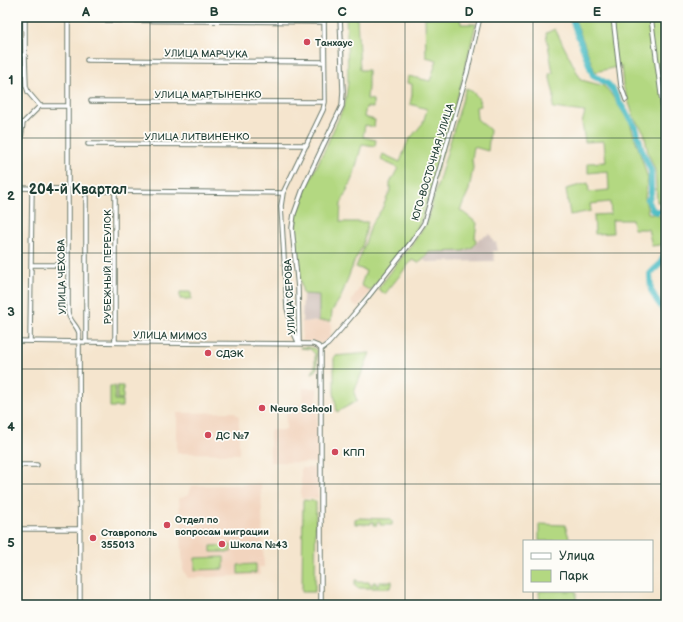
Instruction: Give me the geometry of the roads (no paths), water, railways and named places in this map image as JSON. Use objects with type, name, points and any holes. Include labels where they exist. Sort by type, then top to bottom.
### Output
[{"type":"street","points":[[25,17],[26,86],[28,92],[40,106]]},
{"type":"street","name":"УЛИЦА ЧЕХОВА","points":[[68,17],[68,316],[78,330],[79,342],[80,605]]},
{"type":"street","name":"УЛИЦА СЕРОВА","points":[[299,344],[293,332],[287,308],[281,206],[283,193],[307,145],[323,110],[325,102],[324,17]]},
{"type":"street","name":"УЛИЦА СЕРОВА","points":[[299,344],[298,288],[292,228],[294,214],[304,186],[342,106],[343,91],[340,17]]},
{"type":"street","name":"ЮГО-ВОСТОЧНАЯ УЛИЦА","points":[[321,349],[328,344],[368,297],[412,241],[424,223],[467,73],[480,17]]},
{"type":"street","points":[[612,17],[621,86],[626,100]]},
{"type":"street","points":[[651,17],[666,132]]},
{"type":"street","points":[[87,20],[324,22]]},
{"type":"street","points":[[17,55],[25,55]]},
{"type":"street","name":"УЛИЦА МАРЧУКА","points":[[87,60],[324,62]]},
{"type":"street","name":"УЛИЦА МАРТЫНЕНКО","points":[[91,101],[325,102]]},
{"type":"street","points":[[17,140],[21,138],[23,123],[40,106],[68,106]]},
{"type":"street","points":[[17,123],[23,123]]},
{"type":"street","name":"УЛИЦА ЛИТВИНЕНКО","points":[[88,144],[307,145]]},
{"type":"street","points":[[17,188],[68,189]]},
{"type":"street","points":[[30,341],[32,188]]},
{"type":"street","points":[[104,190],[283,193]]},
{"type":"street","name":"РУБЕЖНЫЙ ПЕРЕУЛОК","points":[[115,191],[115,342]]},
{"type":"street","points":[[86,197],[86,342]]},
{"type":"street","points":[[31,265],[68,265]]},
{"type":"street","name":"УЛИЦА МИМОЗ","points":[[17,340],[177,344],[313,344],[321,349]]},
{"type":"street","points":[[321,349],[321,605]]},
{"type":"street","points":[[17,465],[37,465]]},
{"type":"street","points":[[17,529],[80,529]]},
{"type":"waterway","points":[[571,17],[593,75],[608,84],[613,90],[636,128],[642,150],[651,171],[651,192],[648,200],[652,209],[656,212],[666,209]]},
{"type":"waterway","points":[[666,253],[659,265],[650,274],[651,290],[666,313]]},
{"type":"place","name":"Танхаус","points":[[307,42]]},
{"type":"place","name":"СДЭК","points":[[208,353]]},
{"type":"place","name":"Neuro School","points":[[262,408]]},
{"type":"place","name":"ДС №7","points":[[208,435]]},
{"type":"place","name":"КПП","points":[[335,452]]},
{"type":"place","name":"Отдел по вопросам миграции","points":[[167,525]]},
{"type":"place","name":"Ставрополь 355013","points":[[93,538]]},
{"type":"place","name":"Школа №43","points":[[222,544]]},
{"type":"district","name":"204-й Квартал","points":[[78,189]]}]
